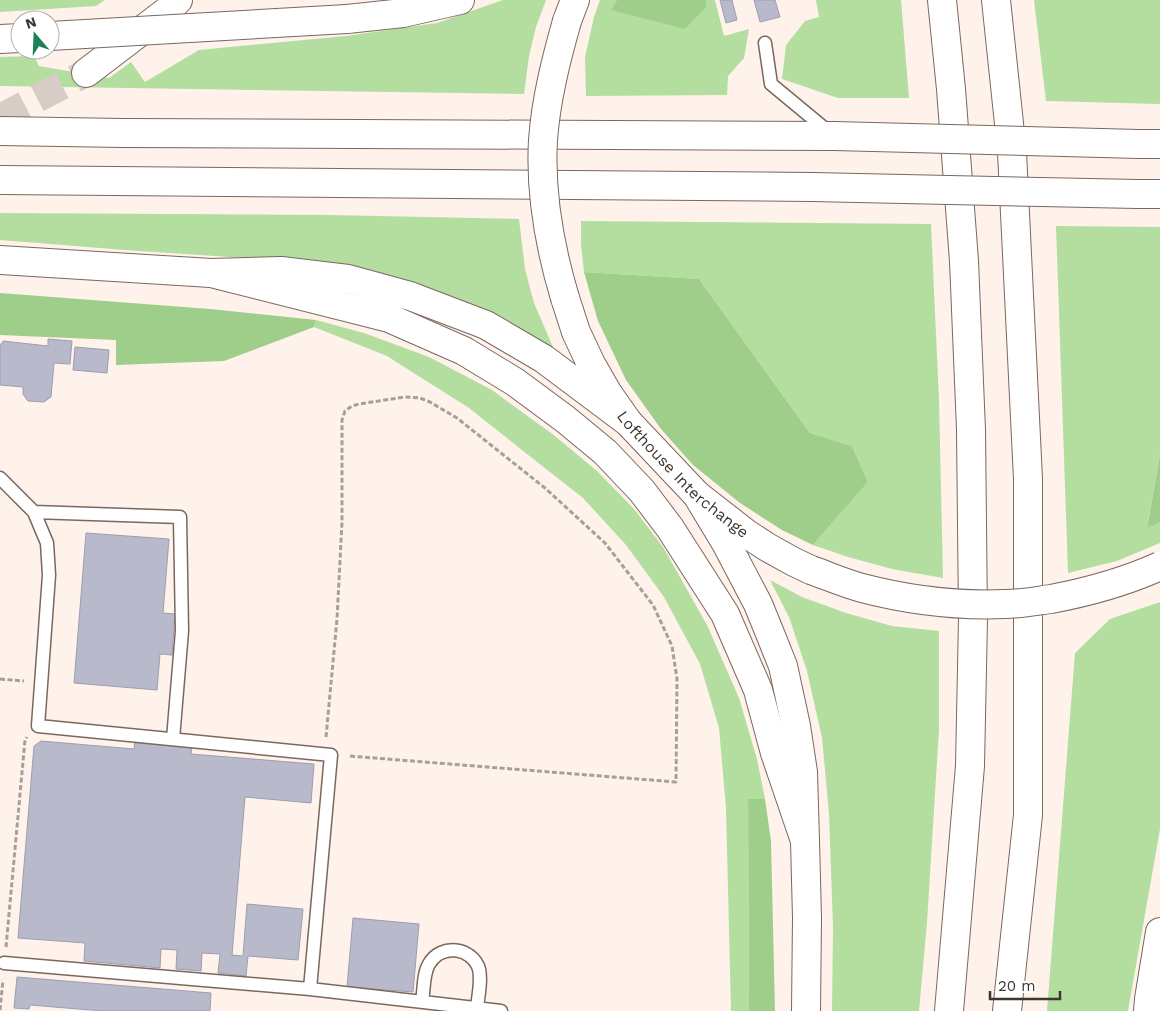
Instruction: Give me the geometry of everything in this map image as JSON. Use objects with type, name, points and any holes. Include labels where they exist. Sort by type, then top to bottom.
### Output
[{"type":"highway","points":[[86,73],[166,12],[178,0]]},
{"type":"highway","points":[[60,35],[347,20],[403,14],[460,0]]},
{"type":"highway","points":[[942,0],[964,261],[971,430],[973,618],[970,766],[948,1011]]},
{"type":"highway","points":[[996,0],[1012,152],[1028,479],[1028,814],[1007,1011]]},
{"type":"highway","name":"Lofthouse Interchange","points":[[571,10],[556,58],[543,141],[543,172],[550,239],[555,265],[576,332],[607,392],[628,422],[697,495],[760,543],[811,570],[860,587],[926,600],[964,604],[1007,604],[1039,601],[1073,595],[1111,585],[1160,566]]},
{"type":"highway","points":[[0,131],[834,136],[1150,144]]},
{"type":"highway","points":[[0,180],[812,187],[1149,194]]},
{"type":"highway","points":[[0,260],[211,273],[281,271],[348,279],[410,296],[486,325],[544,359],[628,422]]},
{"type":"highway","points":[[211,273],[389,318],[464,351],[515,382],[565,418],[605,452],[642,492],[670,528],[725,614],[758,690],[775,753],[805,841]]},
{"type":"highway","points":[[697,495],[726,543],[758,604],[783,666],[796,726],[803,772],[807,918],[806,1011]]},
{"type":"highway","points":[[1148,1011],[1160,932]]},
{"type":"lane","points":[[765,42],[771,84],[834,136]]},
{"type":"lane","points":[[0,478],[34,512],[48,543],[49,575],[38,726],[327,754],[310,989]]},
{"type":"lane","points":[[34,512],[180,517],[182,631],[173,739]]},
{"type":"lane","points":[[422,1002],[430,962],[436,956],[452,950],[468,955],[474,960],[478,968],[480,976],[477,1008]]},
{"type":"lane","points":[[4,963],[310,989],[501,1011]]},
{"type":"path","points":[[405,397],[420,398],[457,418],[545,488],[605,543],[653,604],[672,646],[678,679],[676,782],[327,754],[342,522],[342,420],[345,411],[352,406],[405,397]]},
{"type":"path","points":[[0,679],[41,682]]},
{"type":"path","points":[[0,1010],[25,740],[38,726]]},
{"type":"green space","points":[[0,0],[105,0],[96,6],[0,12]]},
{"type":"green space","points":[[503,0],[546,0],[536,27],[529,56],[524,94],[0,86],[0,57],[10,57],[10,60],[36,60],[39,66],[109,78],[131,62],[145,82],[199,50],[346,36],[437,23]]},
{"type":"green space","points":[[600,0],[617,0],[612,10],[706,7],[706,0],[715,0],[724,36],[749,29],[744,58],[728,76],[727,95],[586,96],[585,57]]},
{"type":"green space","points":[[617,0],[706,0],[706,7],[685,29],[611,10]]},
{"type":"green space","points":[[816,0],[901,0],[909,98],[838,98],[782,79],[786,45],[805,21],[819,17]]},
{"type":"green space","points":[[1034,0],[1160,0],[1160,104],[1046,101]]},
{"type":"green space","points":[[0,213],[330,215],[519,219],[525,269],[534,303],[556,354],[274,260],[0,240]]},
{"type":"green space","points":[[581,221],[931,224],[939,400],[943,578],[892,569],[813,545],[868,482],[852,446],[810,433],[699,279],[584,272]]},
{"type":"green space","points":[[1056,226],[1160,227],[1160,454],[1147,527],[1160,522],[1160,543],[1117,561],[1068,573]]},
{"type":"green space","points":[[584,272],[699,279],[810,433],[852,446],[868,482],[813,545],[782,530],[740,503],[693,465],[661,429],[626,380],[598,321]]},
{"type":"green space","points":[[0,293],[210,309],[316,320],[314,327],[224,361],[116,365],[116,340],[0,335]]},
{"type":"green space","points":[[316,320],[364,333],[429,357],[492,390],[555,436],[597,471],[634,509],[663,547],[707,625],[739,698],[757,759],[765,799],[748,799],[749,1011],[731,1011],[726,808],[719,728],[700,664],[664,597],[626,545],[583,498],[469,408],[387,356],[314,327]]},
{"type":"green space","points":[[1160,454],[1160,522],[1147,528]]},
{"type":"green space","points":[[770,580],[802,597],[846,613],[892,626],[939,631],[939,729],[927,923],[919,1011],[832,1011],[833,927],[829,813],[822,738],[807,671],[789,617]]},
{"type":"green space","points":[[1160,602],[1160,829],[1128,1011],[1047,1011],[1075,653],[1110,619]]},
{"type":"green space","points":[[748,799],[765,799],[771,841],[775,1011],[749,1011]]},
{"type":"building","points":[[720,0],[732,0],[737,20],[726,23]]},
{"type":"building","points":[[754,0],[775,0],[780,17],[760,22]]},
{"type":"building","points":[[48,339],[72,341],[70,364],[54,363],[51,397],[44,402],[28,401],[23,394],[23,387],[0,385],[0,344],[3,341],[48,346]]},
{"type":"building","points":[[75,347],[109,350],[107,373],[73,370]]},
{"type":"building","points":[[86,533],[169,539],[163,613],[175,614],[172,655],[160,654],[157,690],[74,683]]},
{"type":"building","points":[[135,739],[192,744],[191,754],[314,764],[311,803],[245,797],[232,955],[243,956],[247,904],[303,909],[298,960],[248,956],[246,976],[218,973],[220,954],[202,953],[201,971],[176,969],[177,950],[161,949],[160,968],[84,961],[85,943],[18,938],[34,746],[41,741],[134,749]]},
{"type":"building","points":[[353,918],[419,924],[413,992],[347,987]]},
{"type":"building","points":[[17,977],[211,993],[210,1011],[103,1011],[30,1005],[29,1009],[14,1008]]},
{"type":"tunnel","points":[[0,118],[86,73]]}]
